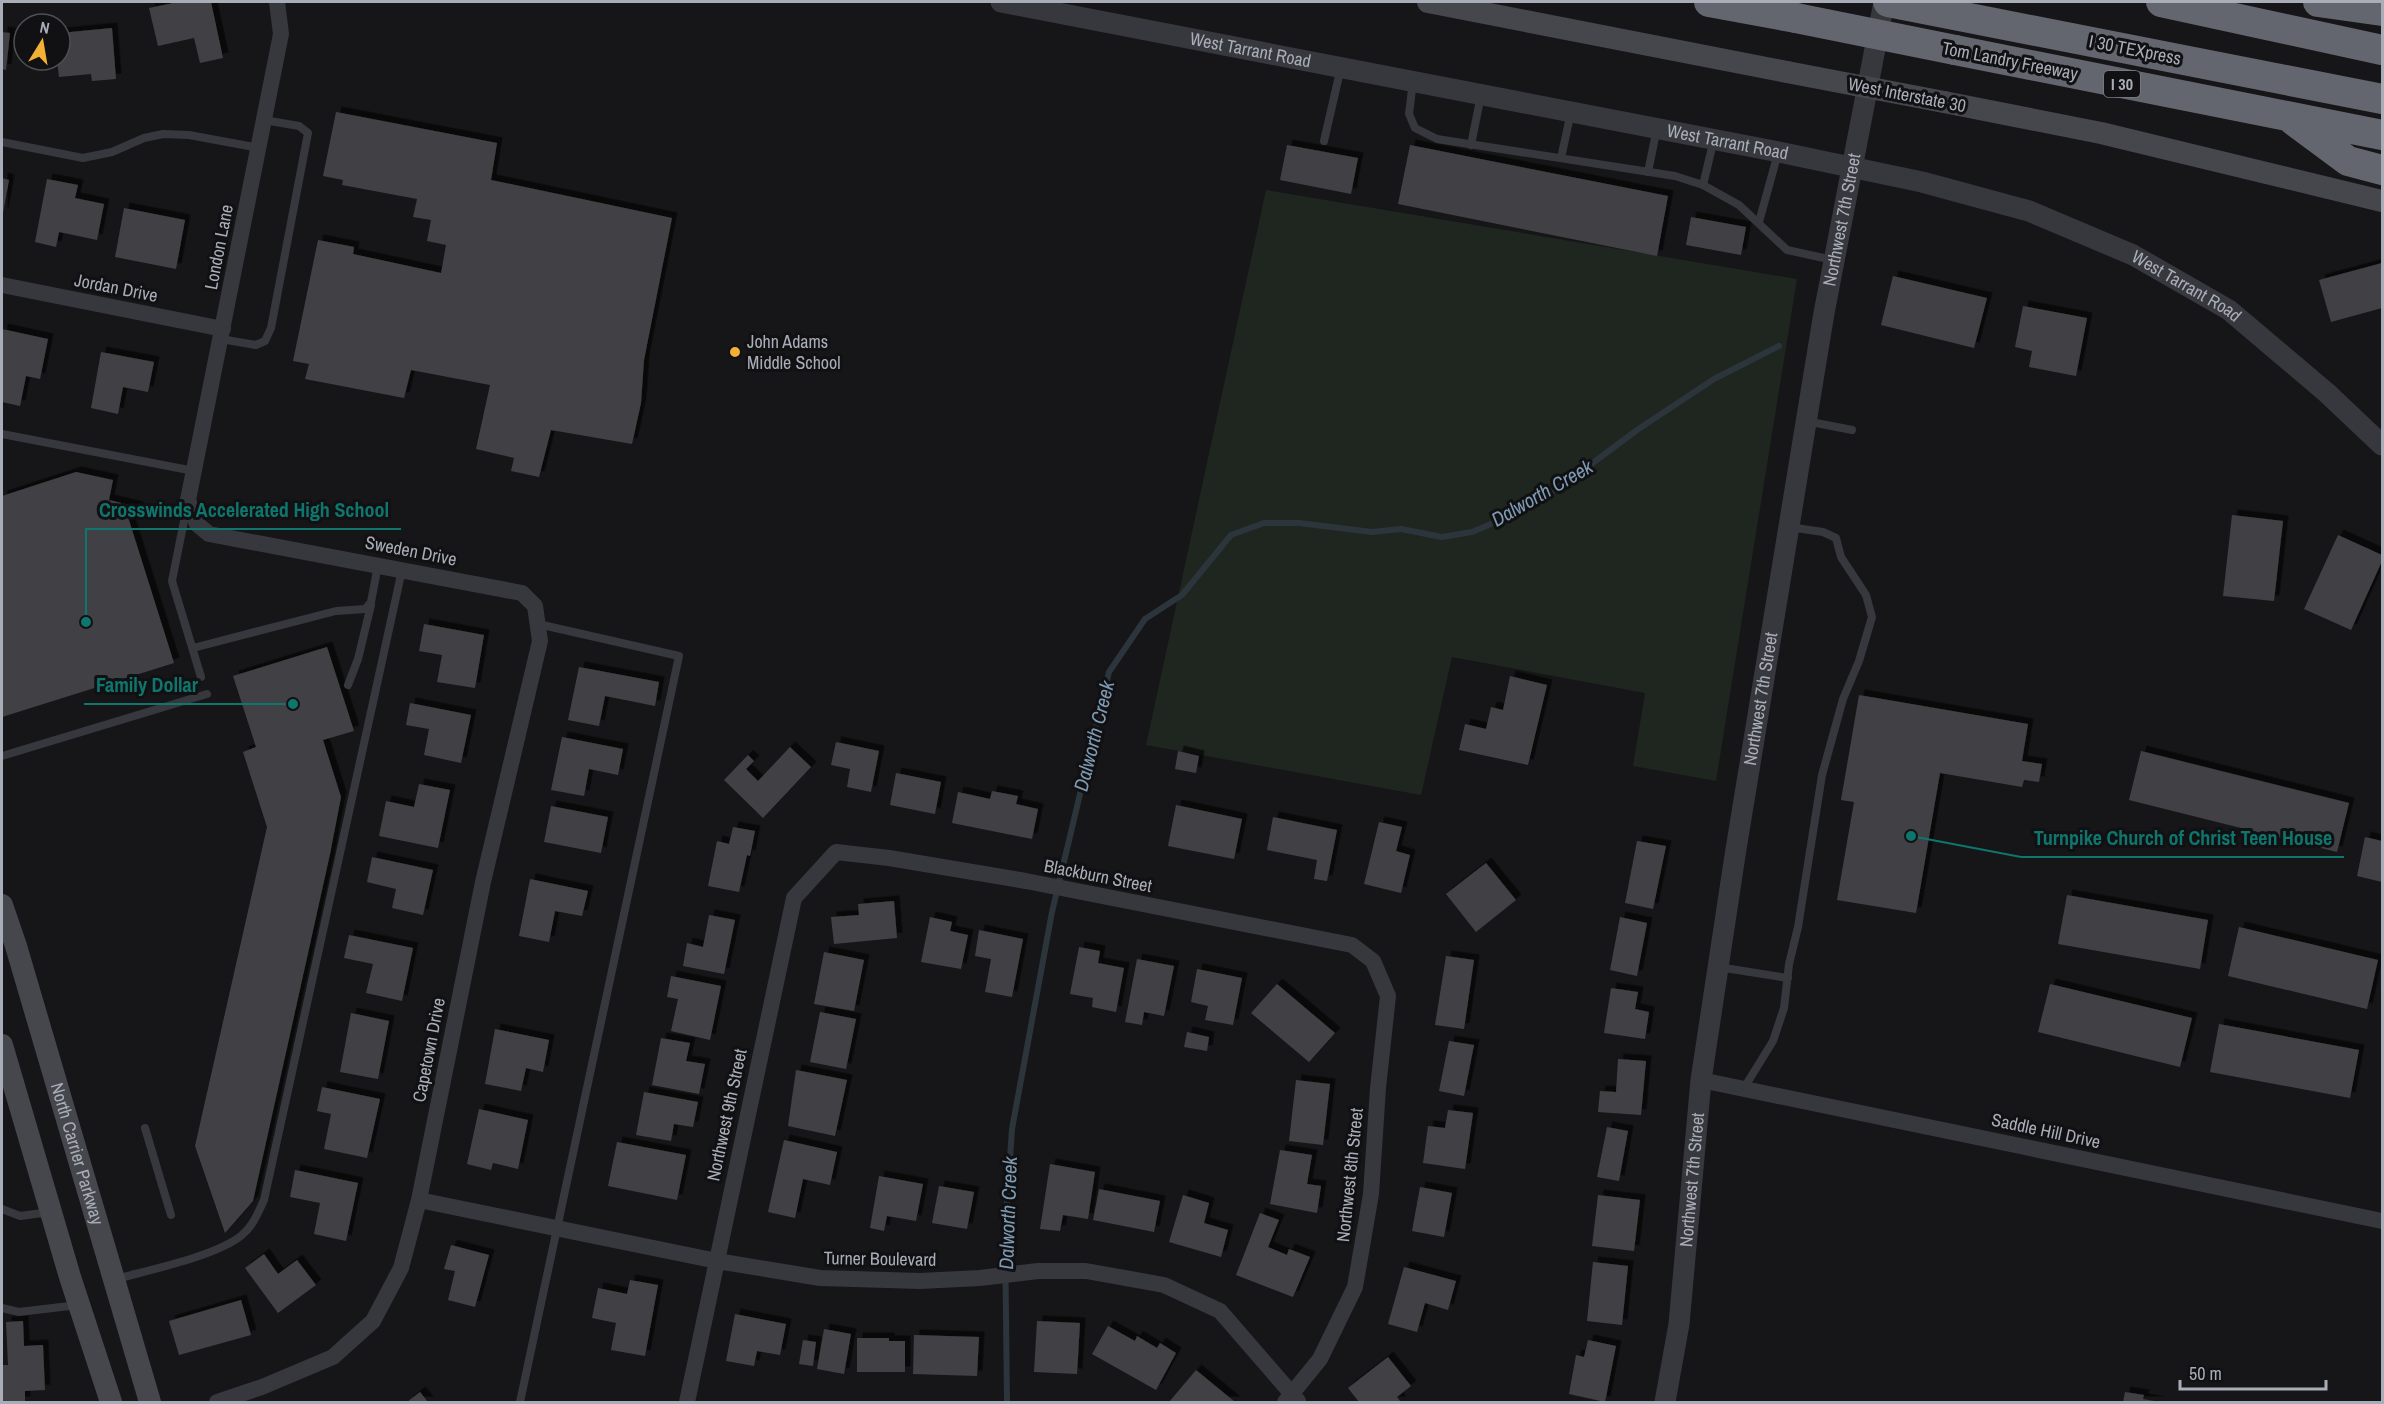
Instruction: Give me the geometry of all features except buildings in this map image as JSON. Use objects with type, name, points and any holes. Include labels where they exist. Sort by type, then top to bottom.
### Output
[{"type":"highway","name":"Tom Landry Freeway","points":[[1709,2],[2382,135]]},
{"type":"highway","name":"I 30 TEXpress","points":[[1886,2],[2382,99]]},
{"type":"highway","points":[[2161,2],[2382,50]]},
{"type":"highway","points":[[2318,2],[2382,11]]},
{"type":"highway","points":[[2289,117],[2348,162],[2382,170]]},
{"type":"main road","name":"West Interstate 30","points":[[1428,2],[2101,133],[2382,201]]},
{"type":"main road","name":"North Carrier Parkway","points":[[2,904],[9,946],[115,1280],[150,1402]]},
{"type":"main road","points":[[2,1045],[5,1072],[111,1402]]},
{"type":"street","name":"London Lane","points":[[188,500],[281,34],[277,2]]},
{"type":"street","name":"West Tarrant Road","points":[[1001,2],[1779,152],[1922,183],[2029,211],[2133,255],[2229,310],[2327,393],[2382,445]]},
{"type":"street","name":"Northwest 7th Street","points":[[1665,1402],[1679,1324],[1701,1080],[1718,967],[1834,260],[1886,2]]},
{"type":"street","name":"Jordan Drive","points":[[2,285],[222,334]]},
{"type":"street","name":"Sweden Drive","points":[[188,500],[197,524],[208,534],[522,593],[536,606]]},
{"type":"street","name":"Capetown Drive","points":[[217,1402],[262,1387],[333,1357],[373,1322],[401,1268],[419,1200],[483,882],[540,640],[536,606]]},
{"type":"street","name":"Blackburn Street","points":[[836,852],[890,858],[1026,881],[1352,945]]},
{"type":"street","name":"Northwest 9th Street","points":[[687,1402],[794,898],[836,852]]},
{"type":"street","name":"Northwest 8th Street","points":[[1292,1399],[1320,1359],[1355,1287],[1371,1194],[1378,1088],[1388,996],[1373,961],[1352,945]]},
{"type":"street","name":"Saddle Hill Drive","points":[[1701,1080],[2382,1221]]},
{"type":"street","name":"Turner Boulevard","points":[[419,1200],[717,1261],[820,1278],[920,1281],[980,1278],[1038,1271],[1086,1271],[1164,1285],[1220,1311],[1292,1399]]},
{"type":"lane","points":[[1324,141],[1341,66]]},
{"type":"lane","points":[[1413,80],[1409,114],[1416,128],[1437,139],[1675,176],[1703,185],[1739,205],[1787,250],[1834,260]]},
{"type":"lane","points":[[1471,145],[1481,94]]},
{"type":"lane","points":[[1562,158],[1571,111]]},
{"type":"lane","points":[[222,334],[256,345],[264,340],[271,328],[308,133],[299,126],[264,120]]},
{"type":"lane","points":[[1648,172],[1657,128]]},
{"type":"lane","points":[[2,142],[82,158],[112,152],[144,138],[163,134],[189,135],[259,148]]},
{"type":"lane","points":[[1703,185],[1714,139]]},
{"type":"lane","points":[[1759,222],[1779,152]]},
{"type":"lane","points":[[1806,421],[1852,430]]},
{"type":"lane","points":[[2,434],[194,471]]},
{"type":"lane","points":[[188,500],[172,581],[201,676]]},
{"type":"lane","points":[[1743,1088],[1773,1041],[1784,1008],[1822,775],[1843,699],[1859,661],[1872,617],[1866,595],[1841,557],[1836,538],[1823,532],[1789,526]]},
{"type":"lane","points":[[348,685],[358,659],[372,602],[378,565]]},
{"type":"lane","points":[[115,1280],[215,1251],[242,1236],[254,1222],[264,1200],[402,569]]},
{"type":"lane","points":[[192,648],[336,611],[365,609],[372,602]]},
{"type":"lane","points":[[520,1402],[679,656],[538,624]]},
{"type":"lane","points":[[2,756],[207,694]]},
{"type":"lane","points":[[1718,967],[1788,978]]},
{"type":"lane","points":[[145,1128],[171,1215]]},
{"type":"lane","points":[[2,1209],[20,1216],[51,1211]]},
{"type":"lane","points":[[2,1308],[19,1312],[81,1305]]},
{"type":"shaded area","points":[[1266,190],[1797,279],[1716,781],[1633,766],[1645,693],[1452,657],[1421,795],[1146,745]]},
{"type":"waterway","name":"Dalworth Creek","points":[[1007,1402],[1005,1232],[1012,1129],[1052,912],[1109,672],[1145,619],[1182,595],[1231,535],[1264,523],[1299,523],[1372,532],[1401,529],[1442,537],[1472,532],[1505,518],[1566,483],[1637,430],[1714,379],[1779,346]]},
{"type":"place","name":"John Adams Middle School","points":[[735,352]]},
{"type":"place","name":"Crosswinds Accelerated High School","points":[[86,622]]},
{"type":"place","name":"Family Dollar","points":[[293,704]]},
{"type":"place","name":"Turnpike Church of Christ Teen House","points":[[1911,836]]}]
